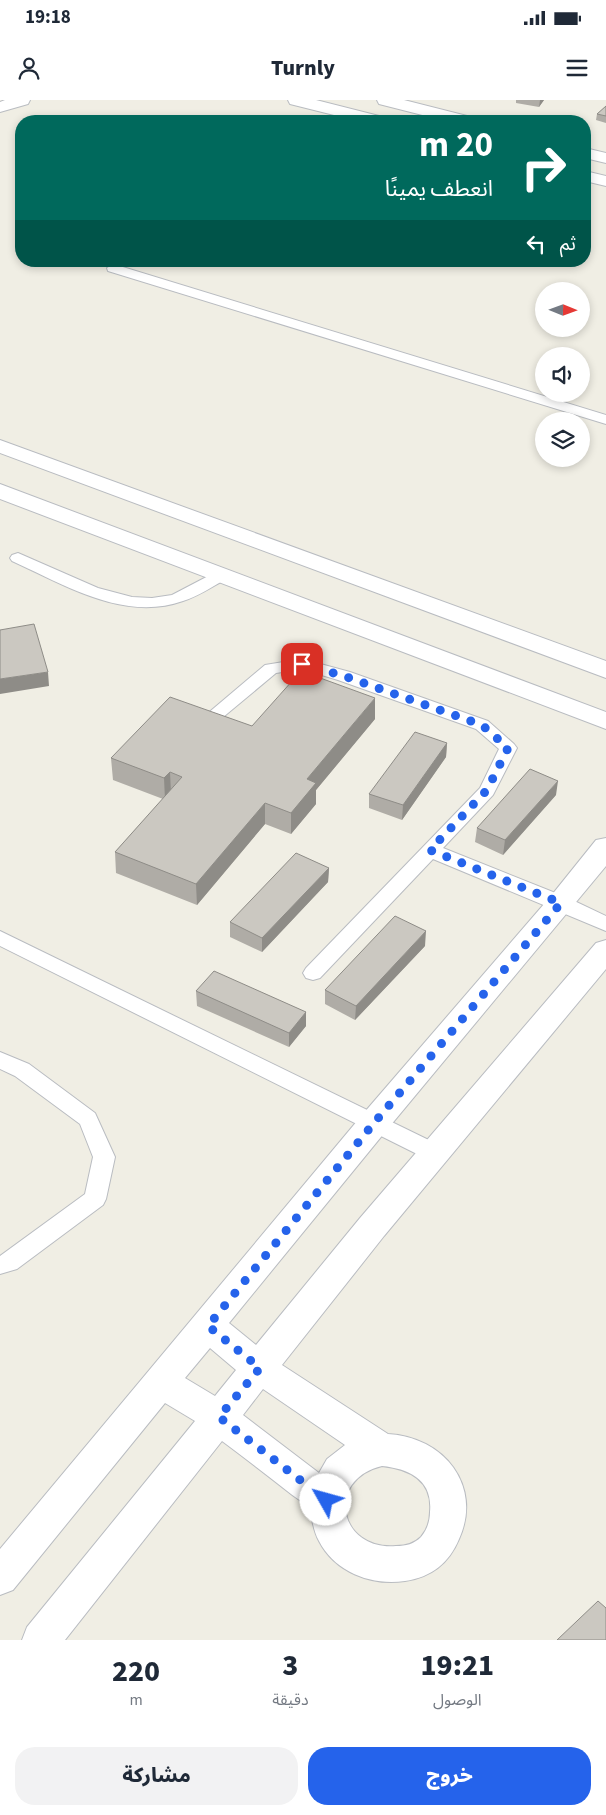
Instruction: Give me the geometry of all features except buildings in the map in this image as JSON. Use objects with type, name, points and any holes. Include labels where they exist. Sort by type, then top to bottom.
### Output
[{"type":"street","points":[[0,107],[22,100]]},
{"type":"street","points":[[296,100],[354,115]]},
{"type":"street","points":[[385,100],[443,115]]},
{"type":"street","points":[[591,154],[606,158]]},
{"type":"street","points":[[591,177],[606,181]]},
{"type":"street","points":[[0,446],[606,670]]},
{"type":"street","points":[[0,490],[606,721]]},
{"type":"street","points":[[0,1577],[374,1123],[561,903],[606,846]]},
{"type":"street","points":[[41,1640],[372,1227],[606,950]]},
{"type":"street","points":[[208,1326],[260,1368],[382,1450]]},
{"type":"street","points":[[161,1382],[219,1417],[326,1500]]},
{"type":"street","points":[[382,1450],[404,1452],[423,1461],[438,1475],[448,1493],[451,1513],[446,1532],[434,1549],[416,1560],[394,1566],[359,1560],[337,1539],[328,1521],[326,1500],[332,1482],[344,1466],[362,1454],[382,1450]]},
{"type":"lane","points":[[113,268],[606,420]]},
{"type":"lane","points":[[18,558],[95,592],[120,601],[129,602],[147,603],[171,600],[222,575]]},
{"type":"lane","points":[[216,714],[271,669],[302,664],[344,676],[482,725],[508,748],[487,790],[313,973]]},
{"type":"lane","points":[[430,850],[561,903],[606,924]]},
{"type":"lane","points":[[0,938],[435,1153]]},
{"type":"lane","points":[[0,1060],[22,1070],[88,1120],[104,1157],[95,1199],[9,1262],[0,1264]]},
{"type":"route","points":[[302,664],[344,676],[482,725],[508,748],[487,790],[430,850],[561,903],[374,1123],[208,1326],[260,1368],[219,1417],[326,1500]]}]
